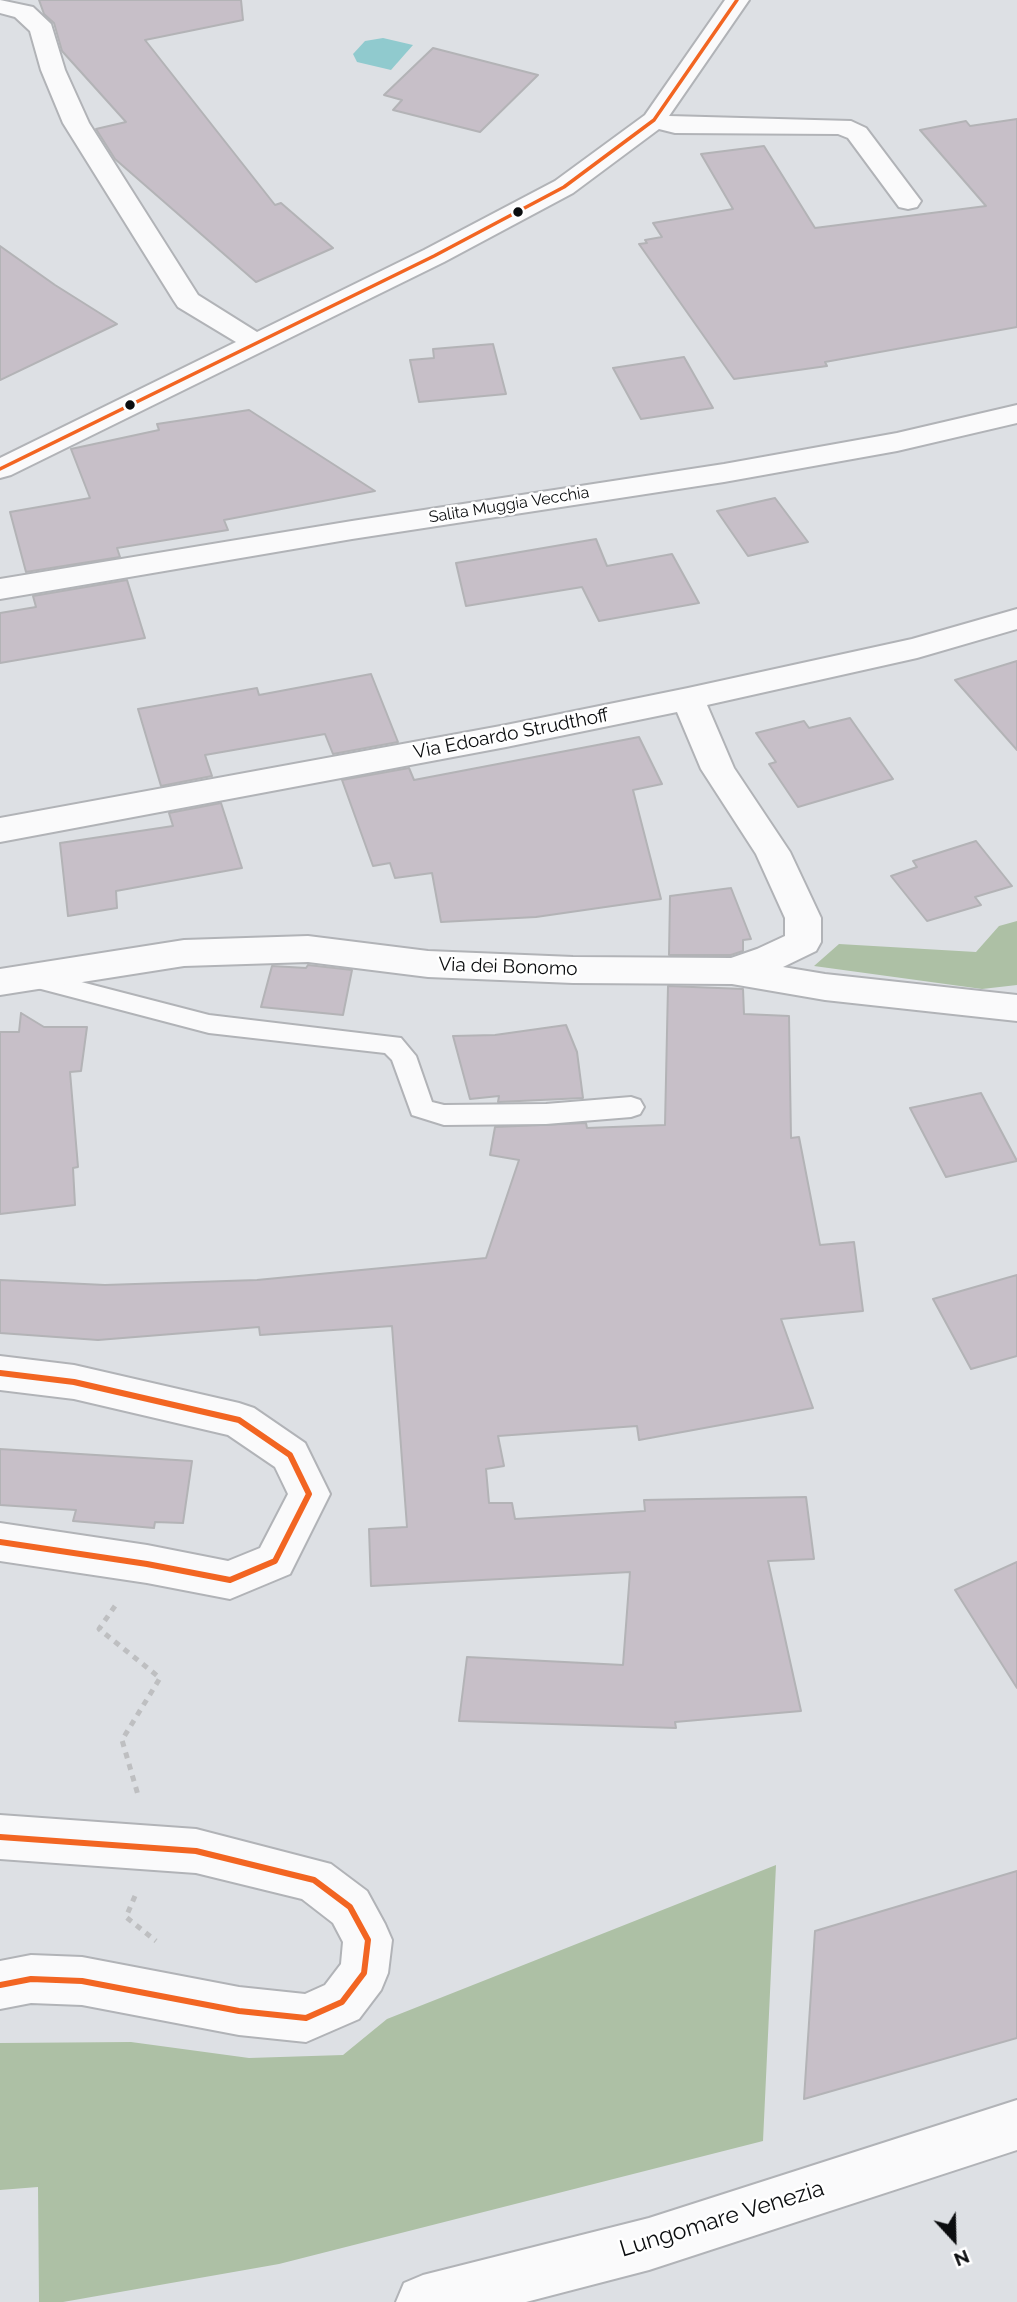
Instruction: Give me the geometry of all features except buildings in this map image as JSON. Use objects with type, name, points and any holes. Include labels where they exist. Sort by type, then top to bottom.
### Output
[{"type":"street","points":[[0,469],[435,256],[564,187],[654,120],[737,0]]},
{"type":"street","points":[[0,5],[24,12],[42,29],[53,70],[76,123],[188,301],[256,343]]},
{"type":"street","points":[[654,120],[675,125],[842,126],[857,132],[908,201]]},
{"type":"street","name":"Salita Muggia Vecchia","points":[[0,589],[366,528],[737,471],[897,442],[1017,414]]},
{"type":"street","name":"Via Edoardo Strudthoff","points":[[0,830],[506,736],[688,699],[917,648],[1017,619]]},
{"type":"street","points":[[688,699],[718,769],[773,852],[803,918],[803,942],[770,958],[732,971]]},
{"type":"street","name":"Via dei Bonomo","points":[[15,980],[184,953],[308,949],[428,964],[573,970],[732,971],[825,987],[1017,1008]]},
{"type":"street","points":[[0,1373],[74,1382],[239,1420],[290,1455],[309,1494],[292,1532],[275,1560],[230,1580],[147,1564],[0,1542]]},
{"type":"street","points":[[0,1837],[197,1852],[314,1880],[350,1907],[368,1940],[364,1973],[342,2003],[306,2018],[239,2011],[82,1981],[31,1979],[0,1985]]},
{"type":"street","name":"Lungomare Venezia","points":[[423,2302],[649,2244],[1017,2125]]},
{"type":"lane","points":[[15,980],[209,1024],[392,1045],[403,1056],[421,1108],[444,1115],[546,1114],[631,1107]]},
{"type":"path","points":[[147,1564],[99,1629],[160,1678],[122,1740],[154,1849],[126,1916],[162,1946]]},
{"type":"green space","points":[[1017,921],[1017,985],[982,989],[814,966],[839,944],[976,952],[999,926]]},
{"type":"green space","points":[[776,1865],[763,2141],[279,2264],[63,2302],[39,2302],[38,2187],[0,2190],[0,2043],[131,2042],[249,2058],[343,2055],[387,2019]]},
{"type":"water","points":[[383,38],[413,45],[391,70],[357,62],[353,54],[365,41]]},
{"type":"transit line","points":[[0,469],[434,256],[564,187],[654,120],[737,0]]},
{"type":"transit line","points":[[0,1373],[74,1382],[239,1420],[290,1455],[309,1494],[275,1561],[230,1580],[147,1564],[0,1542]]},
{"type":"transit line","points":[[0,1837],[196,1851],[314,1880],[350,1907],[368,1940],[364,1973],[342,2002],[306,2018],[239,2011],[82,1981],[31,1979],[0,1985]]}]
